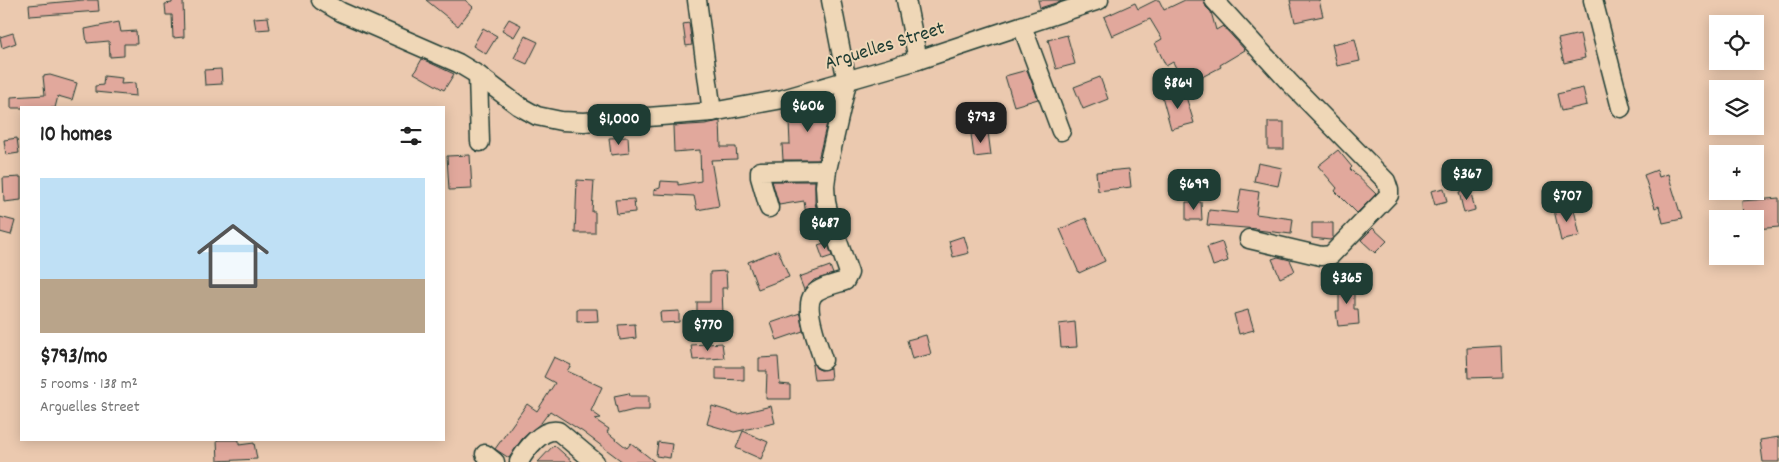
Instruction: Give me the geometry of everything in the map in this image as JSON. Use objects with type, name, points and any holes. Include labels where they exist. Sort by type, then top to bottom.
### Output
[{"type":"street","name":"Arguelles Street","points":[[321,0],[341,12],[458,63],[478,75],[519,106],[537,116],[561,121],[584,122],[712,112],[783,99],[918,60],[1099,0]]},
{"type":"street","points":[[697,0],[712,112]]},
{"type":"street","points":[[823,360],[810,315],[810,299],[819,290],[845,281],[849,273],[826,202],[827,170],[847,82],[831,0]]},
{"type":"street","points":[[906,0],[918,60]]},
{"type":"street","points":[[1214,0],[1289,82],[1386,181],[1389,190],[1388,194],[1331,255],[1321,256],[1249,239]]},
{"type":"street","points":[[1593,0],[1622,108]]},
{"type":"street","points":[[1022,26],[1061,131]]},
{"type":"street","points":[[478,75],[480,142]]},
{"type":"street","points":[[769,208],[760,171],[827,170]]},
{"type":"street","points":[[519,462],[526,451],[544,433],[554,430],[558,431],[595,462]]},
{"type":"building","points":[[98,0],[99,11],[30,16],[29,5]]},
{"type":"building","points":[[172,0],[183,0],[184,37],[173,38],[172,15],[166,15],[165,4],[172,3]]},
{"type":"building","points":[[426,0],[465,0],[473,7],[458,26]]},
{"type":"building","points":[[1038,0],[1065,0],[1040,8]]},
{"type":"building","points":[[1159,0],[1164,10],[1185,0],[1204,0],[1206,7],[1211,12],[1216,30],[1223,26],[1245,50],[1220,65],[1221,67],[1185,86],[1173,62],[1166,66],[1155,43],[1162,39],[1150,19],[1112,36],[1104,17],[1135,3],[1138,9]]},
{"type":"building","points":[[1290,0],[1319,0],[1323,16],[1295,22]]},
{"type":"building","points":[[268,17],[270,29],[256,30],[254,18]]},
{"type":"building","points":[[509,19],[521,25],[514,37],[502,30]]},
{"type":"building","points":[[119,22],[121,32],[136,31],[137,44],[124,44],[124,56],[110,57],[109,41],[87,43],[85,29]]},
{"type":"building","points":[[689,23],[692,45],[686,46],[683,24]]},
{"type":"building","points":[[483,28],[497,36],[486,54],[473,46]]},
{"type":"building","points":[[13,33],[16,43],[2,48],[0,37]]},
{"type":"building","points":[[1580,34],[1585,58],[1564,63],[1558,39]]},
{"type":"building","points":[[1067,35],[1075,64],[1056,69],[1048,40]]},
{"type":"building","points":[[525,36],[538,42],[527,64],[514,58]]},
{"type":"building","points":[[1355,39],[1360,61],[1337,66],[1332,44]]},
{"type":"building","points":[[422,59],[454,74],[444,90],[414,73]]},
{"type":"building","points":[[221,69],[222,84],[205,85],[204,70]]},
{"type":"building","points":[[1027,70],[1038,99],[1014,106],[1005,76]]},
{"type":"building","points":[[50,75],[77,83],[72,100],[58,96],[56,106],[20,106],[20,108],[11,108],[11,97],[45,95],[43,76]]},
{"type":"building","points":[[104,76],[122,78],[121,84],[135,83],[136,96],[95,92],[95,86],[103,85]]},
{"type":"building","points":[[1100,77],[1108,99],[1083,109],[1074,87]]},
{"type":"building","points":[[1583,88],[1587,105],[1561,111],[1557,94]]},
{"type":"building","points":[[1184,90],[1194,123],[1171,129],[1162,96]]},
{"type":"building","points":[[815,101],[832,102],[818,160],[783,160],[782,144],[790,144],[789,122],[805,121],[806,103]]},
{"type":"building","points":[[720,121],[721,147],[736,147],[737,159],[711,160],[719,206],[697,210],[694,196],[654,194],[654,190],[660,188],[661,181],[678,182],[678,185],[701,181],[700,150],[674,152],[673,126]]},
{"type":"building","points":[[1268,122],[1284,122],[1284,149],[1268,149]]},
{"type":"building","points":[[988,132],[991,155],[974,157],[971,134]]},
{"type":"building","points":[[628,137],[629,153],[611,155],[609,138]]},
{"type":"building","points":[[17,138],[19,153],[6,155],[4,140]]},
{"type":"building","points":[[1338,150],[1352,167],[1350,169],[1376,194],[1357,213],[1335,191],[1337,188],[1318,166]]},
{"type":"building","points":[[470,155],[472,189],[449,190],[447,156]]},
{"type":"building","points":[[1258,163],[1282,168],[1278,186],[1254,181]]},
{"type":"building","points":[[1129,169],[1131,187],[1098,191],[1096,172]]},
{"type":"building","points":[[1657,170],[1659,177],[1668,174],[1682,219],[1663,223],[1659,206],[1655,208],[1644,175]]},
{"type":"building","points":[[20,177],[20,200],[4,202],[3,178]]},
{"type":"building","points":[[577,180],[594,181],[592,212],[595,212],[595,233],[575,233]]},
{"type":"building","points":[[772,181],[815,181],[815,203],[819,220],[807,222],[804,201],[779,205]]},
{"type":"building","points":[[1444,188],[1447,202],[1435,205],[1431,191]]},
{"type":"building","points":[[1241,189],[1259,192],[1256,214],[1293,219],[1291,234],[1257,230],[1259,229],[1207,225],[1209,210],[1237,213]]},
{"type":"building","points":[[1470,189],[1475,210],[1464,213],[1459,192]]},
{"type":"building","points":[[1779,198],[1779,227],[1764,228],[1764,210],[1742,210],[1742,201]]},
{"type":"building","points":[[634,199],[635,212],[617,214],[615,200]]},
{"type":"building","points":[[1186,202],[1201,202],[1202,220],[1186,220]]},
{"type":"building","points":[[1573,205],[1580,236],[1561,241],[1554,210]]},
{"type":"building","points":[[0,217],[15,221],[11,235],[0,232]]},
{"type":"building","points":[[1086,218],[1105,261],[1079,273],[1060,229]]},
{"type":"building","points":[[1312,223],[1333,223],[1333,238],[1330,240],[1312,238]]},
{"type":"building","points":[[1373,228],[1387,241],[1375,253],[1361,240]]},
{"type":"building","points":[[964,236],[969,253],[953,257],[949,241]]},
{"type":"building","points":[[827,242],[832,256],[823,259],[818,245]]},
{"type":"building","points":[[1222,242],[1228,261],[1213,266],[1207,247]]},
{"type":"building","points":[[778,250],[789,277],[758,289],[748,262]]},
{"type":"building","points":[[1278,257],[1290,260],[1295,271],[1280,278],[1272,259]]},
{"type":"building","points":[[830,266],[833,274],[814,280],[804,290],[799,277]]},
{"type":"building","points":[[726,271],[727,288],[722,288],[723,315],[697,316],[697,302],[710,302],[710,272]]},
{"type":"building","points":[[1339,281],[1354,281],[1354,309],[1358,309],[1359,324],[1338,326],[1336,311],[1339,311]]},
{"type":"building","points":[[577,309],[597,309],[598,321],[577,322]]},
{"type":"building","points":[[1248,310],[1254,330],[1239,334],[1234,314]]},
{"type":"building","points":[[679,311],[679,322],[661,323],[660,312]]},
{"type":"building","points":[[800,313],[803,331],[777,340],[771,323]]},
{"type":"building","points":[[1075,322],[1077,347],[1061,348],[1059,324]]},
{"type":"building","points":[[635,324],[636,338],[620,340],[618,325]]},
{"type":"building","points":[[926,335],[931,354],[912,359],[907,340]]},
{"type":"building","points":[[722,343],[724,358],[693,360],[691,345]]},
{"type":"building","points":[[1501,346],[1502,377],[1468,378],[1467,348]]},
{"type":"building","points":[[554,357],[571,365],[567,371],[602,387],[591,411],[601,418],[594,419],[609,429],[607,432],[627,448],[631,443],[655,462],[623,462],[583,432],[550,411],[541,423],[522,439],[509,458],[495,449],[527,404],[537,411],[555,383],[544,377]]},
{"type":"building","points":[[778,357],[780,384],[790,385],[790,399],[766,399],[767,371],[759,371],[759,358]]},
{"type":"building","points":[[814,364],[816,368],[821,370],[830,368],[831,379],[814,380],[812,365]]},
{"type":"building","points":[[716,367],[744,367],[744,380],[716,379]]},
{"type":"building","points":[[629,393],[630,396],[649,396],[649,410],[634,410],[618,414],[614,396]]},
{"type":"building","points":[[712,406],[738,414],[771,406],[775,423],[734,432],[707,424]]},
{"type":"building","points":[[743,431],[768,442],[761,459],[736,448]]},
{"type":"building","points":[[1779,437],[1779,462],[1763,462],[1760,440]]},
{"type":"building","points":[[217,441],[239,441],[239,445],[254,443],[257,459],[218,461]]},
{"type":"building","points":[[658,442],[672,444],[670,458],[656,456]]},
{"type":"building","points":[[554,445],[573,462],[538,462]]}]
